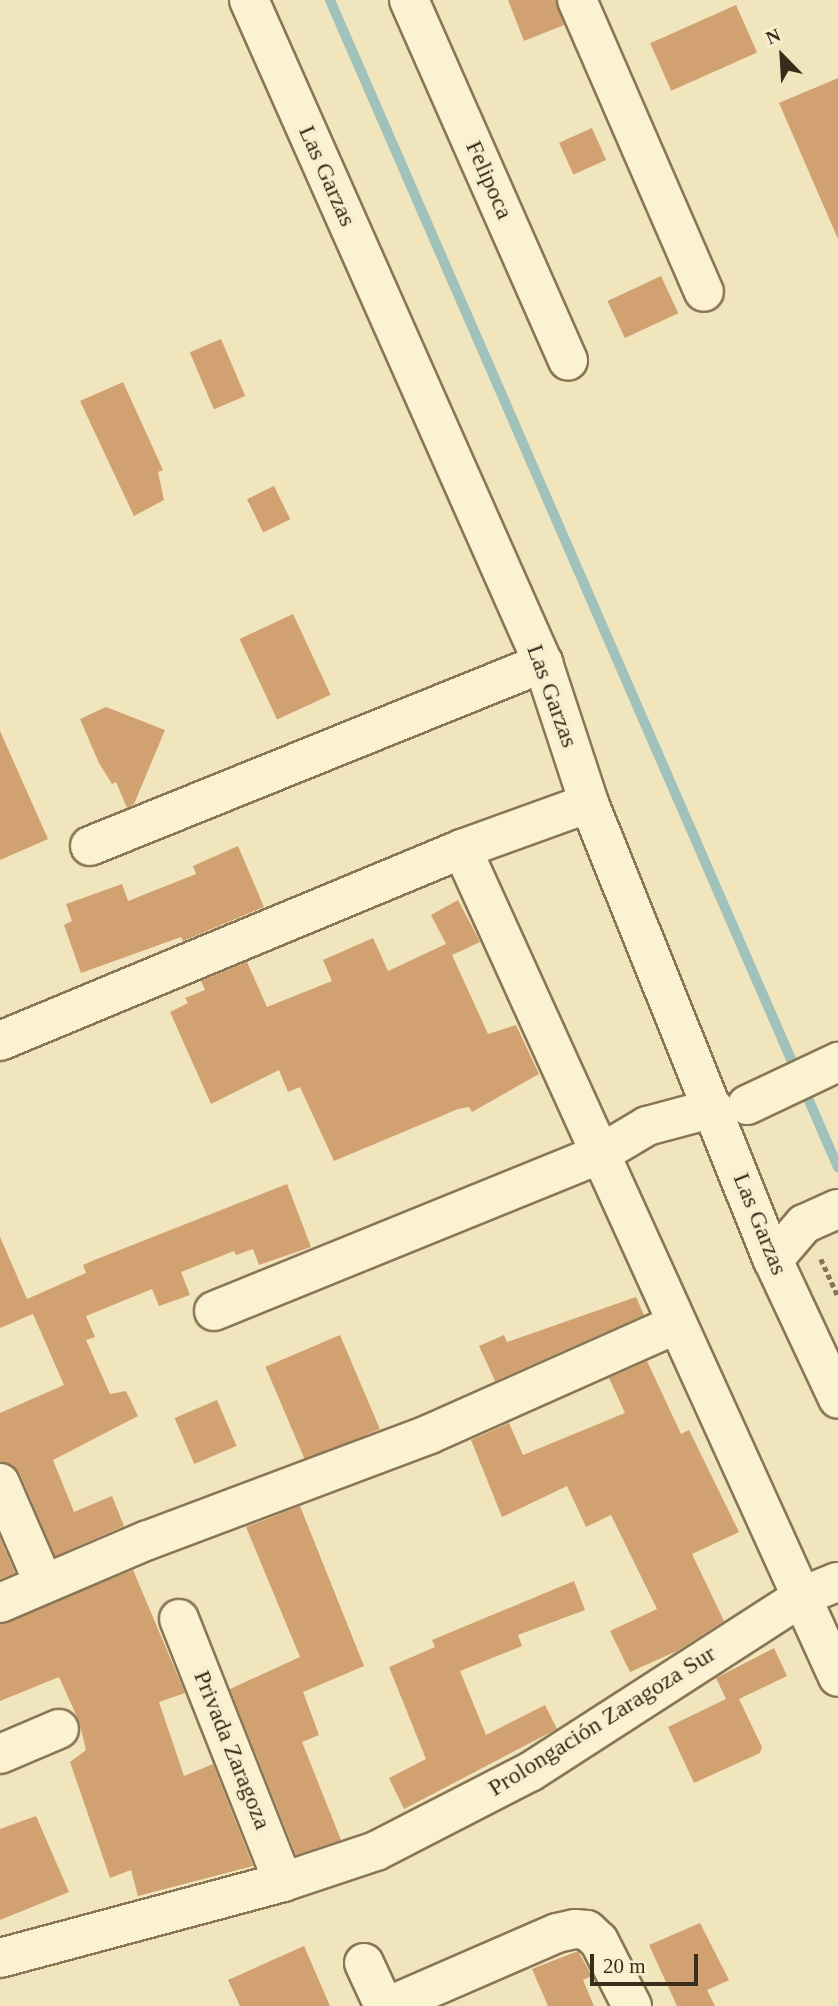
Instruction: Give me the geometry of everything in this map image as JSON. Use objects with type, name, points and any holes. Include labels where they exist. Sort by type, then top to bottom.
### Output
[{"type":"street","name":"Las Garzas","points":[[249,0],[543,663],[589,803],[731,1106],[772,1260],[838,1399]]},
{"type":"street","name":"Felipoca","points":[[409,0],[568,360]]},
{"type":"street","points":[[578,0],[704,292]]},
{"type":"street","points":[[90,846],[543,663]]},
{"type":"street","points":[[0,1041],[462,849],[589,803]]},
{"type":"street","points":[[462,849],[677,1324],[821,1588],[838,1677]]},
{"type":"street","points":[[214,1311],[600,1154],[648,1126],[731,1106],[838,1062]]},
{"type":"street","points":[[772,1260],[821,1217]]},
{"type":"street","points":[[0,1603],[430,1434],[677,1324]]},
{"type":"street","points":[[0,1483],[44,1584]]},
{"type":"street","name":"Prolongación Zaragoza Sur","points":[[0,1958],[283,1882],[376,1851],[530,1772],[821,1588]]},
{"type":"street","name":"Privada Zaragoza","points":[[179,1619],[283,1882]]},
{"type":"street","points":[[0,1754],[59,1729]]},
{"type":"street","points":[[364,1963],[387,2006],[557,1933],[575,1929],[587,1930],[598,1941],[632,2006]]},
{"type":"path","points":[[832,1282],[838,1280]]},
{"type":"building","points":[[508,0],[556,0],[564,25],[524,41]]},
{"type":"building","points":[[736,5],[757,53],[671,91],[650,43]]},
{"type":"building","points":[[838,78],[838,239],[779,103]]},
{"type":"building","points":[[592,128],[606,160],[573,175],[559,143]]},
{"type":"building","points":[[661,276],[678,313],[625,338],[608,301]]},
{"type":"building","points":[[221,339],[245,396],[214,409],[190,352]]},
{"type":"building","points":[[123,382],[163,470],[158,472],[164,500],[134,516],[80,401]]},
{"type":"building","points":[[274,486],[290,519],[263,532],[247,499]]},
{"type":"building","points":[[293,614],[331,695],[277,720],[240,639]]},
{"type":"building","points":[[106,707],[165,730],[134,804],[127,808],[116,782],[112,784],[99,763],[80,719]]},
{"type":"building","points":[[0,731],[48,839],[0,860]]},
{"type":"building","points":[[238,846],[264,907],[183,941],[181,937],[81,973],[64,925],[72,921],[66,904],[122,884],[128,901],[196,874],[193,866]]},
{"type":"building","points":[[458,900],[480,942],[452,955],[488,1034],[516,1025],[539,1074],[472,1112],[469,1107],[458,1109],[334,1161],[300,1087],[288,1092],[279,1070],[211,1104],[170,1012],[188,1003],[185,998],[205,990],[201,981],[247,962],[267,1007],[332,981],[323,960],[373,938],[388,971],[446,944],[431,915]]},
{"type":"building","points":[[287,1184],[311,1247],[259,1265],[253,1249],[236,1255],[234,1251],[181,1272],[190,1295],[159,1306],[152,1289],[86,1316],[95,1337],[86,1340],[110,1394],[126,1391],[138,1416],[53,1460],[74,1512],[112,1496],[124,1526],[55,1556],[20,1474],[0,1462],[0,1413],[64,1385],[33,1314],[0,1328],[0,1237],[27,1299],[86,1273],[83,1265]]},
{"type":"building","points":[[636,1297],[644,1315],[495,1381],[479,1346],[504,1335],[507,1342]]},
{"type":"building","points":[[340,1335],[380,1429],[305,1461],[265,1367]]},
{"type":"building","points":[[647,1361],[681,1434],[689,1430],[739,1532],[692,1554],[724,1621],[677,1651],[630,1672],[610,1631],[657,1609],[611,1515],[586,1527],[567,1486],[502,1517],[471,1440],[509,1423],[523,1455],[625,1413],[609,1378]]},
{"type":"building","points":[[217,1400],[237,1446],[194,1464],[175,1418]]},
{"type":"building","points":[[300,1506],[364,1666],[303,1692],[319,1735],[302,1742],[341,1840],[296,1855],[230,1689],[300,1657],[246,1527]]},
{"type":"building","points":[[0,1538],[15,1573],[0,1579]]},
{"type":"building","points":[[133,1570],[185,1693],[159,1702],[184,1776],[213,1764],[253,1866],[138,1896],[131,1870],[110,1878],[70,1762],[86,1750],[79,1721],[59,1677],[0,1701],[0,1624]]},
{"type":"building","points":[[574,1581],[585,1610],[518,1635],[522,1646],[460,1671],[486,1735],[545,1705],[557,1729],[404,1809],[389,1778],[426,1759],[389,1667],[435,1647],[432,1640]]},
{"type":"building","points":[[774,1648],[787,1676],[739,1699],[762,1747],[760,1753],[694,1783],[668,1727],[726,1699],[716,1678]]},
{"type":"building","points":[[36,1816],[69,1892],[0,1920],[0,1829]]},
{"type":"building","points":[[700,1923],[729,1980],[707,1990],[715,2006],[677,2006],[649,1945]]},
{"type":"building","points":[[304,1946],[330,2006],[240,2006],[228,1980]]},
{"type":"building","points":[[578,1951],[592,1976],[583,1980],[594,2006],[548,2006],[532,1969]]},
{"type":"waterway","points":[[330,0],[838,1167]]}]
